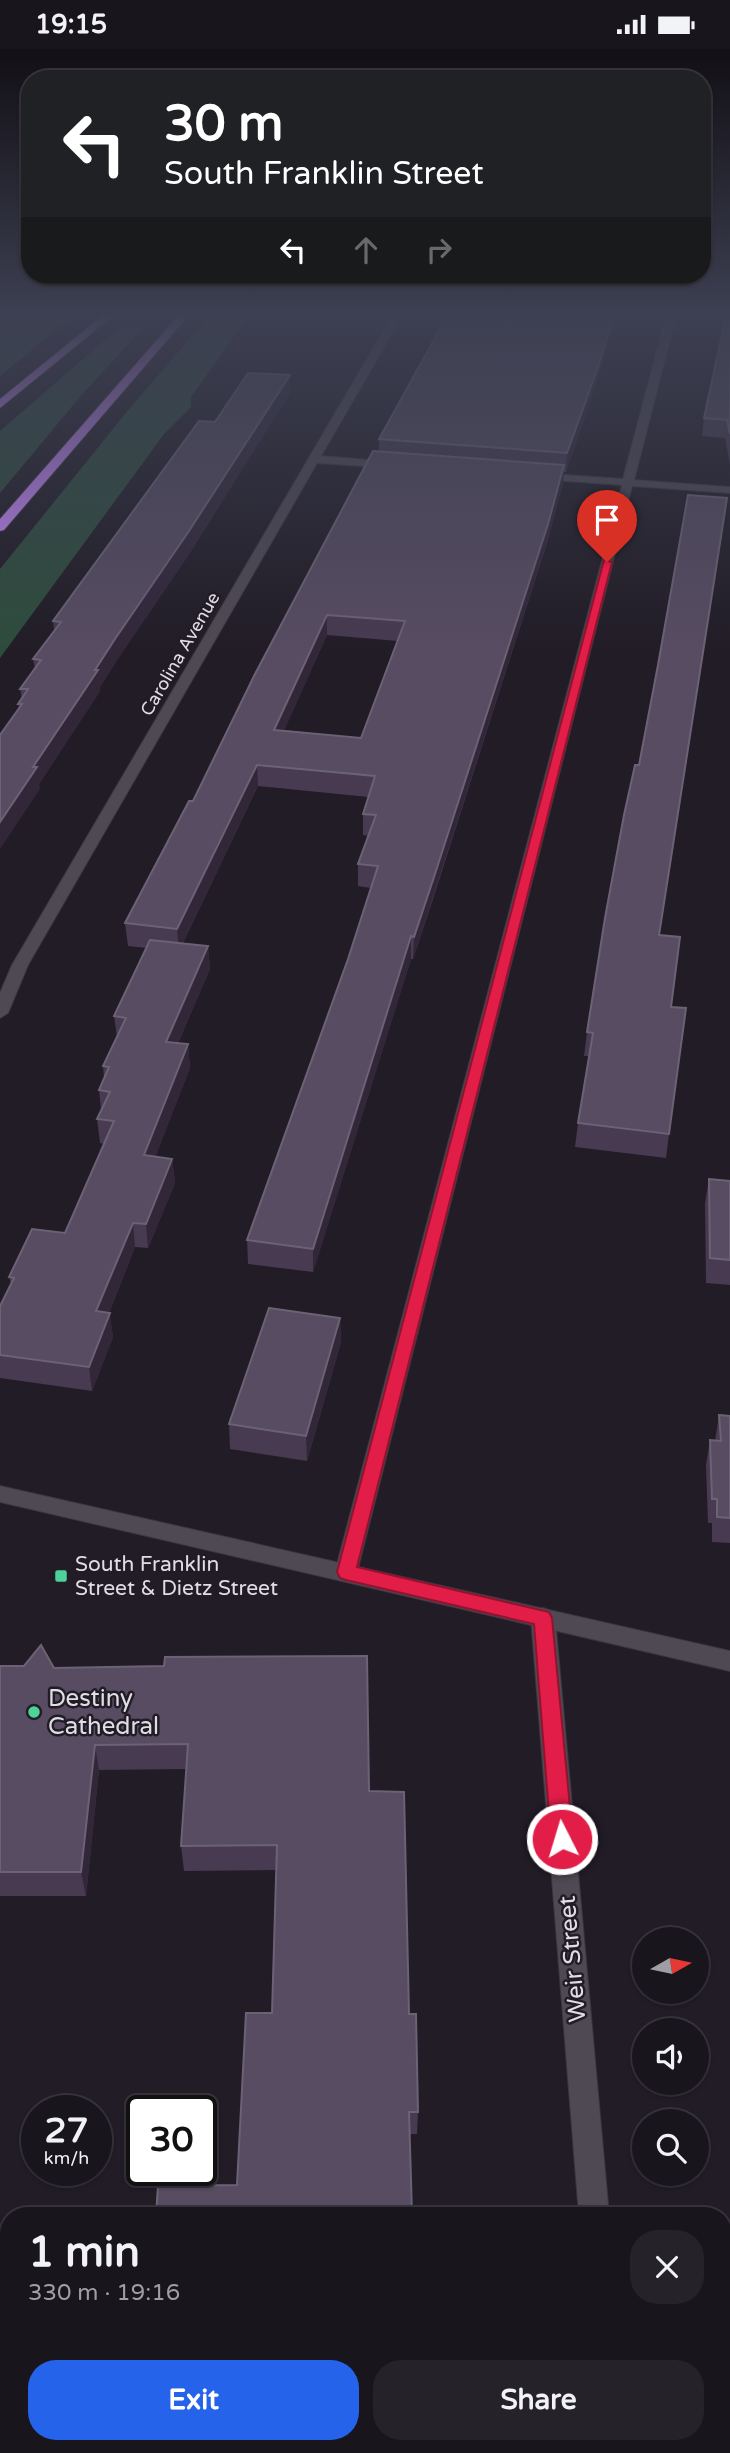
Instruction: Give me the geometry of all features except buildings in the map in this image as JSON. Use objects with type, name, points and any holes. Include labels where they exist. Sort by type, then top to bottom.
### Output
[{"type":"highway","points":[[0,527],[83,428]]},
{"type":"street","name":"Carolina Avenue","points":[[0,1013],[20,965],[331,428]]},
{"type":"street","points":[[346,1572],[642,428]]},
{"type":"street","points":[[313,459],[409,466]]},
{"type":"street","points":[[532,475],[730,490]]},
{"type":"street","points":[[0,1494],[730,1661]]},
{"type":"street","name":"Weir Street","points":[[543,1618],[593,2207]]},
{"type":"green space","points":[[3,428],[54,428],[0,493],[0,431]]},
{"type":"green space","points":[[114,428],[170,428],[0,658],[0,569]]},
{"type":"place","name":"South Franklin Street & Dietz Street","points":[[61,1576]]},
{"type":"place","name":"Destiny Cathedral","points":[[34,1712]]},
{"type":"route","points":[[562,1839],[543,1618],[346,1572],[607,562]]}]
